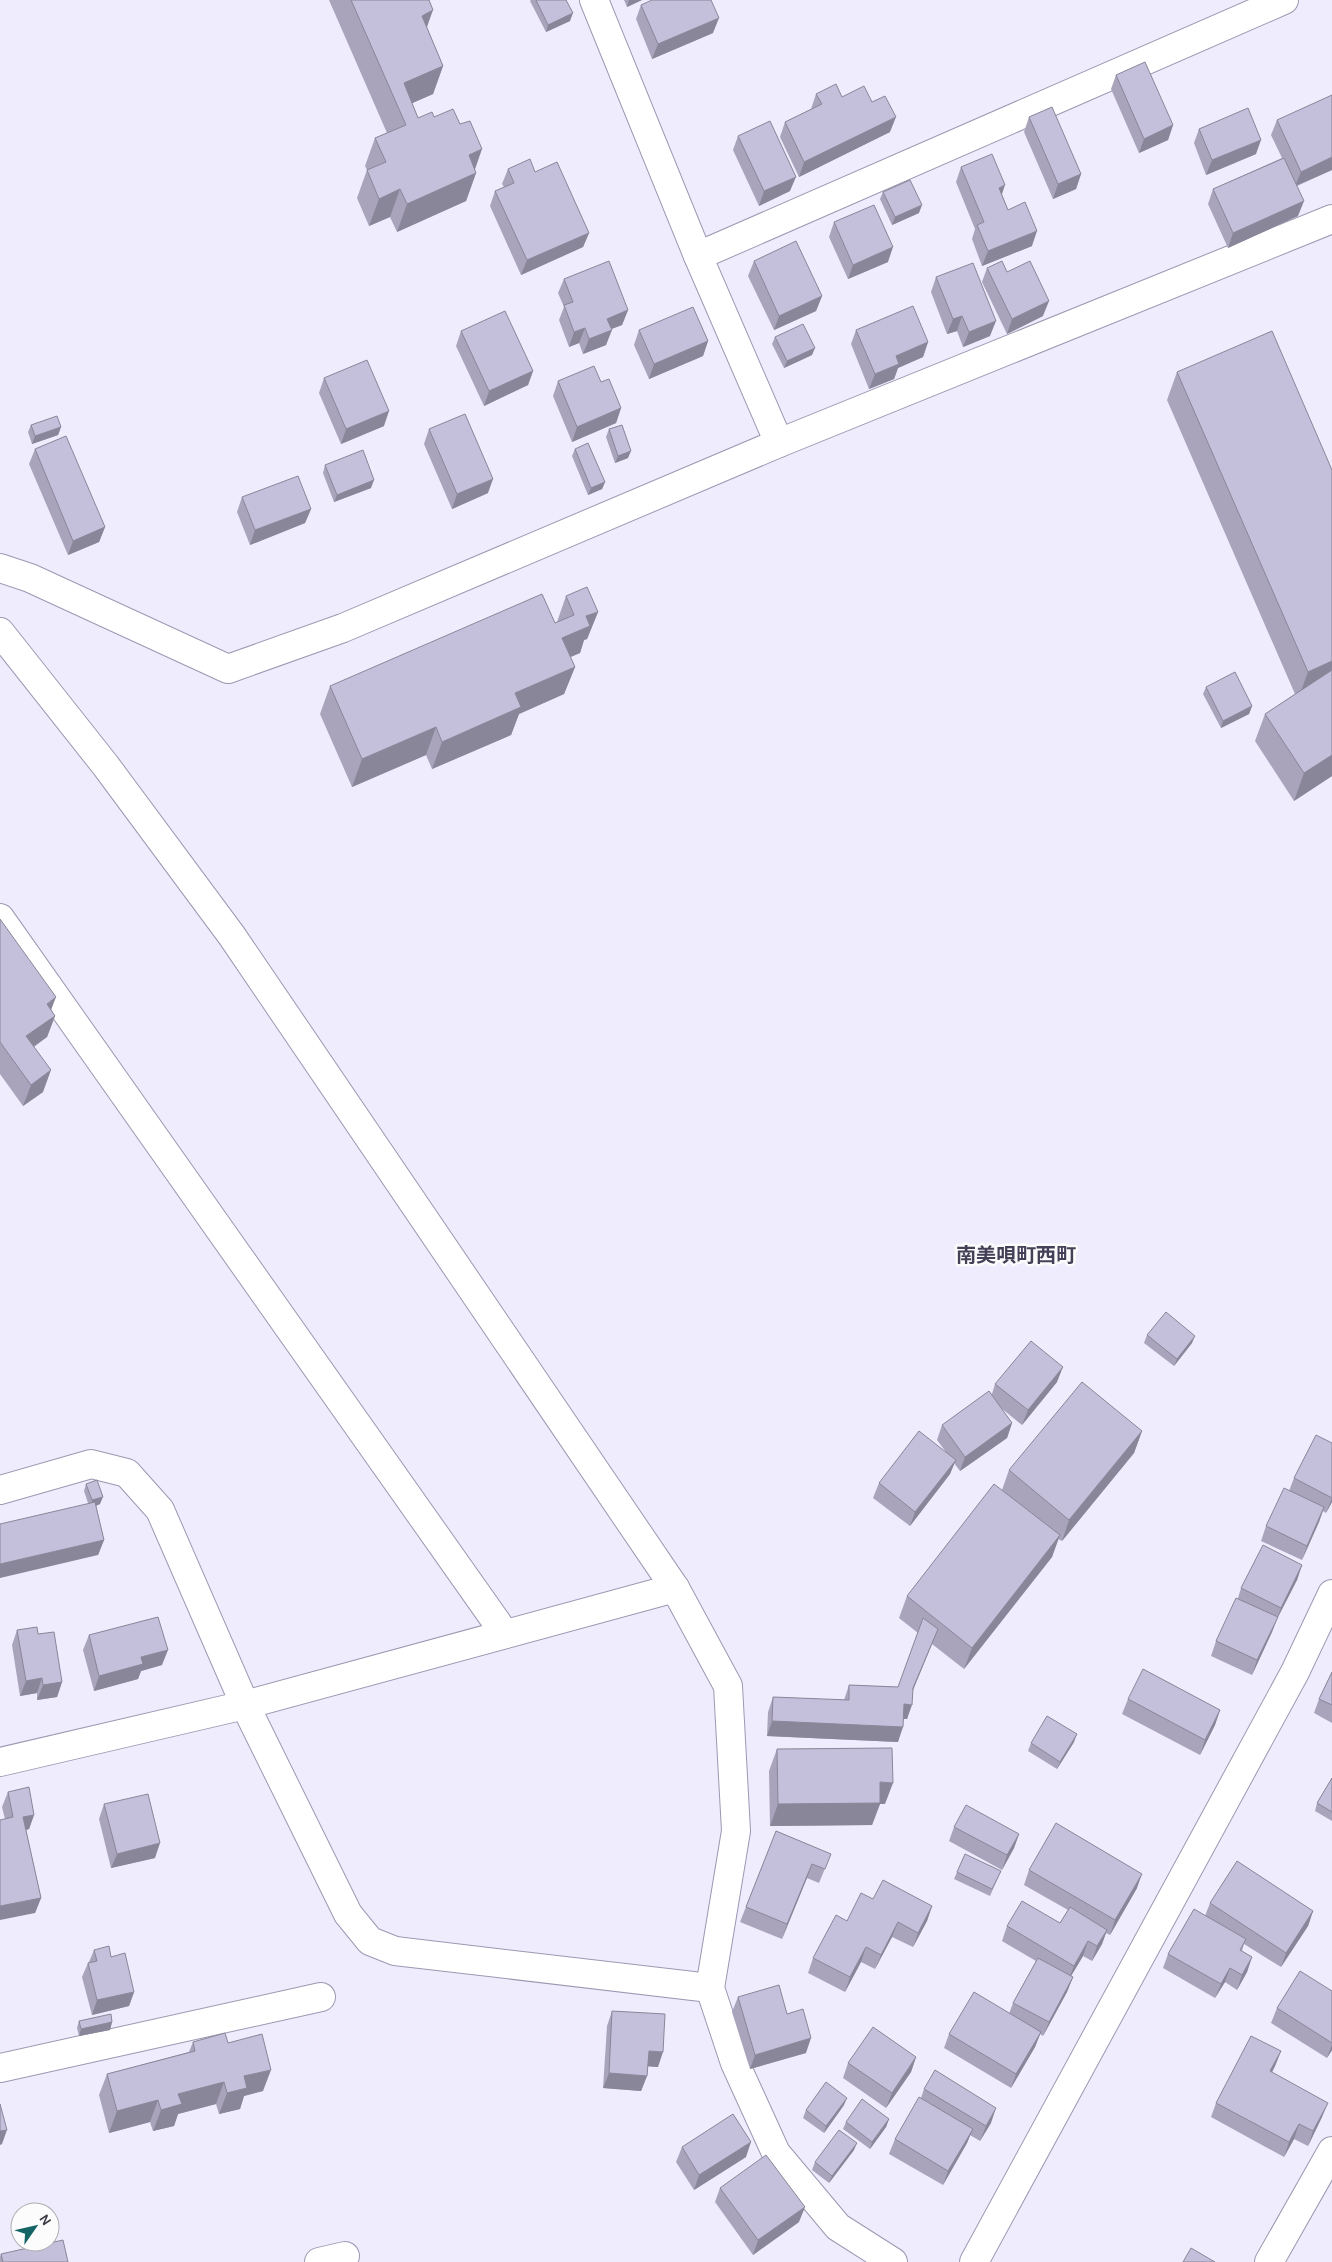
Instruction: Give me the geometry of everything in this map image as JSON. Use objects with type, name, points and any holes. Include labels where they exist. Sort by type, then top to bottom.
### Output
[{"type":"street","points":[[594,0],[698,256],[779,443]]},
{"type":"street","points":[[698,256],[1284,0]]},
{"type":"street","points":[[0,568],[30,578],[228,669],[343,628],[779,443],[1332,219]]},
{"type":"street","points":[[0,632],[106,766],[232,936],[675,1588],[728,1686],[736,1831],[710,1988],[735,2062],[776,2152],[838,2227],[893,2262]]},
{"type":"street","points":[[0,918],[505,1634]]},
{"type":"street","points":[[0,1490],[91,1464],[127,1473],[160,1510],[245,1705],[348,1914],[370,1941],[395,1951],[710,1988]]},
{"type":"street","points":[[0,1762],[245,1705],[675,1588]]},
{"type":"street","points":[[974,2262],[1295,1672],[1332,1594]]},
{"type":"street","points":[[0,2068],[321,1997]]},
{"type":"street","points":[[1269,2262],[1332,2151]]},
{"type":"street","points":[[319,2262],[345,2256]]},
{"type":"building","points":[[351,0],[429,0],[433,10],[422,16],[443,66],[404,83],[418,118],[432,112],[434,117],[453,109],[460,124],[470,121],[482,149],[469,155],[476,173],[407,204],[400,189],[379,199],[367,170],[386,162],[375,138],[406,125]]},
{"type":"building","points":[[536,0],[566,0],[573,13],[548,25]]},
{"type":"building","points":[[652,0],[711,0],[719,18],[658,44],[641,5]]},
{"type":"building","points":[[1145,62],[1173,125],[1144,139],[1116,75]]},
{"type":"building","points":[[836,84],[842,97],[864,86],[872,102],[885,96],[896,117],[804,162],[785,122],[822,104],[816,94]]},
{"type":"building","points":[[1332,95],[1332,157],[1301,172],[1277,120]]},
{"type":"building","points":[[1052,107],[1081,174],[1058,184],[1029,117]]},
{"type":"building","points":[[1248,108],[1261,140],[1212,160],[1199,129]]},
{"type":"building","points":[[770,121],[796,177],[764,191],[738,136]]},
{"type":"building","points":[[992,154],[1005,185],[999,188],[1008,210],[1025,202],[1037,231],[988,251],[977,225],[984,222],[961,167]]},
{"type":"building","points":[[1284,158],[1304,201],[1233,233],[1213,189]]},
{"type":"building","points":[[530,159],[535,172],[557,162],[589,233],[527,260],[495,191],[514,183],[508,169]]},
{"type":"building","points":[[910,180],[922,205],[895,217],[883,192]]},
{"type":"building","points":[[874,205],[893,247],[853,265],[834,222]]},
{"type":"building","points":[[796,241],[822,296],[779,316],[754,261]]},
{"type":"building","points":[[609,261],[628,310],[607,319],[612,330],[589,339],[585,328],[574,332],[564,305],[573,302],[564,279]]},
{"type":"building","points":[[1002,261],[1007,272],[1030,261],[1049,301],[1012,319],[987,268]]},
{"type":"building","points":[[973,263],[996,321],[969,332],[962,316],[953,319],[936,277]]},
{"type":"building","points":[[913,306],[928,342],[896,356],[899,364],[875,374],[856,330]]},
{"type":"building","points":[[693,307],[708,341],[654,364],[639,330]]},
{"type":"building","points":[[505,311],[533,371],[489,391],[461,331]]},
{"type":"building","points":[[803,324],[815,348],[787,361],[775,337]]},
{"type":"building","points":[[1272,331],[1332,470],[1332,661],[1308,672],[1177,372]]},
{"type":"building","points":[[367,360],[389,411],[346,429],[324,378]]},
{"type":"building","points":[[594,366],[601,382],[609,379],[621,408],[577,427],[558,381]]},
{"type":"building","points":[[465,414],[493,479],[457,494],[429,429]]},
{"type":"building","points":[[57,416],[61,427],[35,436],[31,425]]},
{"type":"building","points":[[622,425],[631,451],[618,456],[609,429]]},
{"type":"building","points":[[66,436],[105,527],[73,541],[35,449]]},
{"type":"building","points":[[588,443],[605,482],[591,488],[575,449]]},
{"type":"building","points":[[363,450],[374,480],[337,495],[325,465]]},
{"type":"building","points":[[298,476],[311,509],[255,530],[242,497]]},
{"type":"building","points":[[587,587],[598,612],[586,616],[590,626],[562,638],[575,667],[515,693],[521,707],[442,742],[436,727],[362,759],[330,686],[542,594],[555,623],[574,615],[566,596]]},
{"type":"building","points":[[1332,670],[1332,755],[1304,773],[1265,714]]},
{"type":"building","points":[[1235,672],[1252,706],[1223,721],[1206,687]]},
{"type":"building","points":[[0,919],[56,997],[47,1004],[55,1016],[26,1036],[51,1070],[31,1085],[0,1042]]},
{"type":"building","points":[[1166,1312],[1195,1336],[1177,1359],[1147,1335]]},
{"type":"building","points":[[1031,1341],[1063,1367],[1028,1410],[995,1384]]},
{"type":"building","points":[[1082,1382],[1142,1431],[1069,1520],[1009,1470]]},
{"type":"building","points":[[989,1391],[1012,1423],[965,1457],[942,1425]]},
{"type":"building","points":[[919,1431],[956,1460],[915,1512],[879,1483]]},
{"type":"building","points":[[1316,1435],[1332,1443],[1332,1498],[1294,1478]]},
{"type":"building","points":[[97,1480],[103,1497],[92,1500],[86,1484]]},
{"type":"building","points":[[994,1484],[1060,1535],[972,1648],[907,1596]]},
{"type":"building","points":[[1284,1488],[1324,1507],[1307,1546],[1266,1526]]},
{"type":"building","points":[[95,1502],[104,1540],[0,1564],[0,1524]]},
{"type":"building","points":[[1263,1545],[1302,1565],[1281,1608],[1241,1588]]},
{"type":"building","points":[[1236,1598],[1278,1617],[1257,1660],[1216,1641]]},
{"type":"building","points":[[158,1617],[168,1650],[141,1657],[143,1664],[99,1676],[89,1635]]},
{"type":"building","points":[[923,1618],[938,1629],[913,1688],[912,1705],[904,1704],[903,1727],[772,1721],[773,1697],[849,1700],[849,1685],[898,1687]]},
{"type":"building","points":[[37,1627],[38,1634],[54,1632],[62,1682],[43,1685],[42,1678],[26,1681],[17,1630]]},
{"type":"building","points":[[1143,1669],[1220,1710],[1205,1740],[1128,1699]]},
{"type":"building","points":[[1332,1672],[1332,1705],[1319,1699]]},
{"type":"building","points":[[1047,1716],[1077,1734],[1060,1762],[1031,1743]]},
{"type":"building","points":[[892,1748],[893,1783],[880,1782],[880,1803],[778,1804],[777,1749]]},
{"type":"building","points":[[1332,1778],[1332,1812],[1317,1803]]},
{"type":"building","points":[[29,1787],[34,1815],[23,1817],[41,1898],[0,1906],[0,1820],[13,1817],[8,1792]]},
{"type":"building","points":[[148,1794],[160,1843],[117,1854],[104,1804]]},
{"type":"building","points":[[966,1805],[1019,1834],[1007,1855],[954,1827]]},
{"type":"building","points":[[1056,1823],[1142,1874],[1115,1920],[1029,1870]]},
{"type":"building","points":[[776,1831],[831,1854],[825,1869],[812,1864],[787,1924],[746,1907]]},
{"type":"building","points":[[965,1854],[1001,1871],[992,1889],[957,1872]]},
{"type":"building","points":[[1237,1861],[1313,1911],[1286,1953],[1210,1903]]},
{"type":"building","points":[[883,1880],[932,1906],[918,1933],[898,1922],[881,1955],[866,1947],[850,1977],[813,1958],[836,1915],[847,1921],[861,1893],[873,1899]]},
{"type":"building","points":[[1022,1901],[1060,1923],[1070,1907],[1107,1930],[1097,1946],[1088,1941],[1074,1966],[1007,1926]]},
{"type":"building","points":[[1194,1909],[1246,1939],[1240,1950],[1252,1957],[1242,1975],[1230,1968],[1221,1984],[1168,1954]]},
{"type":"building","points":[[109,1946],[111,1957],[125,1953],[134,1992],[97,2000],[88,1963],[97,1961],[94,1950]]},
{"type":"building","points":[[1038,1958],[1073,1977],[1049,2022],[1013,2003]]},
{"type":"building","points":[[1300,1971],[1332,1991],[1332,2043],[1277,2008]]},
{"type":"building","points":[[779,1985],[787,2014],[803,2009],[811,2038],[755,2055],[738,1997]]},
{"type":"building","points":[[974,1992],[1041,2032],[1016,2074],[949,2034]]},
{"type":"building","points":[[612,2011],[665,2014],[663,2052],[649,2051],[647,2076],[609,2073]]},
{"type":"building","points":[[111,2014],[112,2022],[81,2029],[79,2021]]},
{"type":"building","points":[[873,2027],[916,2057],[892,2093],[848,2063]]},
{"type":"building","points":[[225,2033],[228,2043],[262,2034],[271,2070],[244,2076],[247,2088],[227,2093],[224,2082],[178,2094],[182,2104],[161,2110],[158,2100],[117,2111],[107,2074],[195,2051],[193,2042]]},
{"type":"building","points":[[1251,2036],[1281,2051],[1270,2071],[1328,2103],[1313,2131],[1299,2124],[1289,2142],[1216,2103]]},
{"type":"building","points":[[935,2070],[996,2108],[986,2126],[924,2089]]},
{"type":"building","points":[[826,2082],[847,2098],[826,2126],[806,2110]]},
{"type":"building","points":[[919,2097],[973,2129],[948,2171],[895,2139]]},
{"type":"building","points":[[862,2099],[889,2119],[872,2142],[846,2122]]},
{"type":"building","points":[[0,2104],[7,2130],[0,2131]]},
{"type":"building","points":[[733,2114],[751,2142],[699,2175],[682,2147]]},
{"type":"building","points":[[839,2130],[857,2143],[832,2176],[815,2162]]},
{"type":"building","points":[[766,2155],[805,2207],[758,2240],[720,2188]]},
{"type":"building","points":[[63,2240],[68,2262],[3,2262],[1,2254],[10,2252],[60,2252],[60,2241]]},
{"type":"building","points":[[1191,2248],[1215,2262],[1183,2262]]},
{"type":"district","name":"南美唄町西町","points":[[1016,1255]]}]
